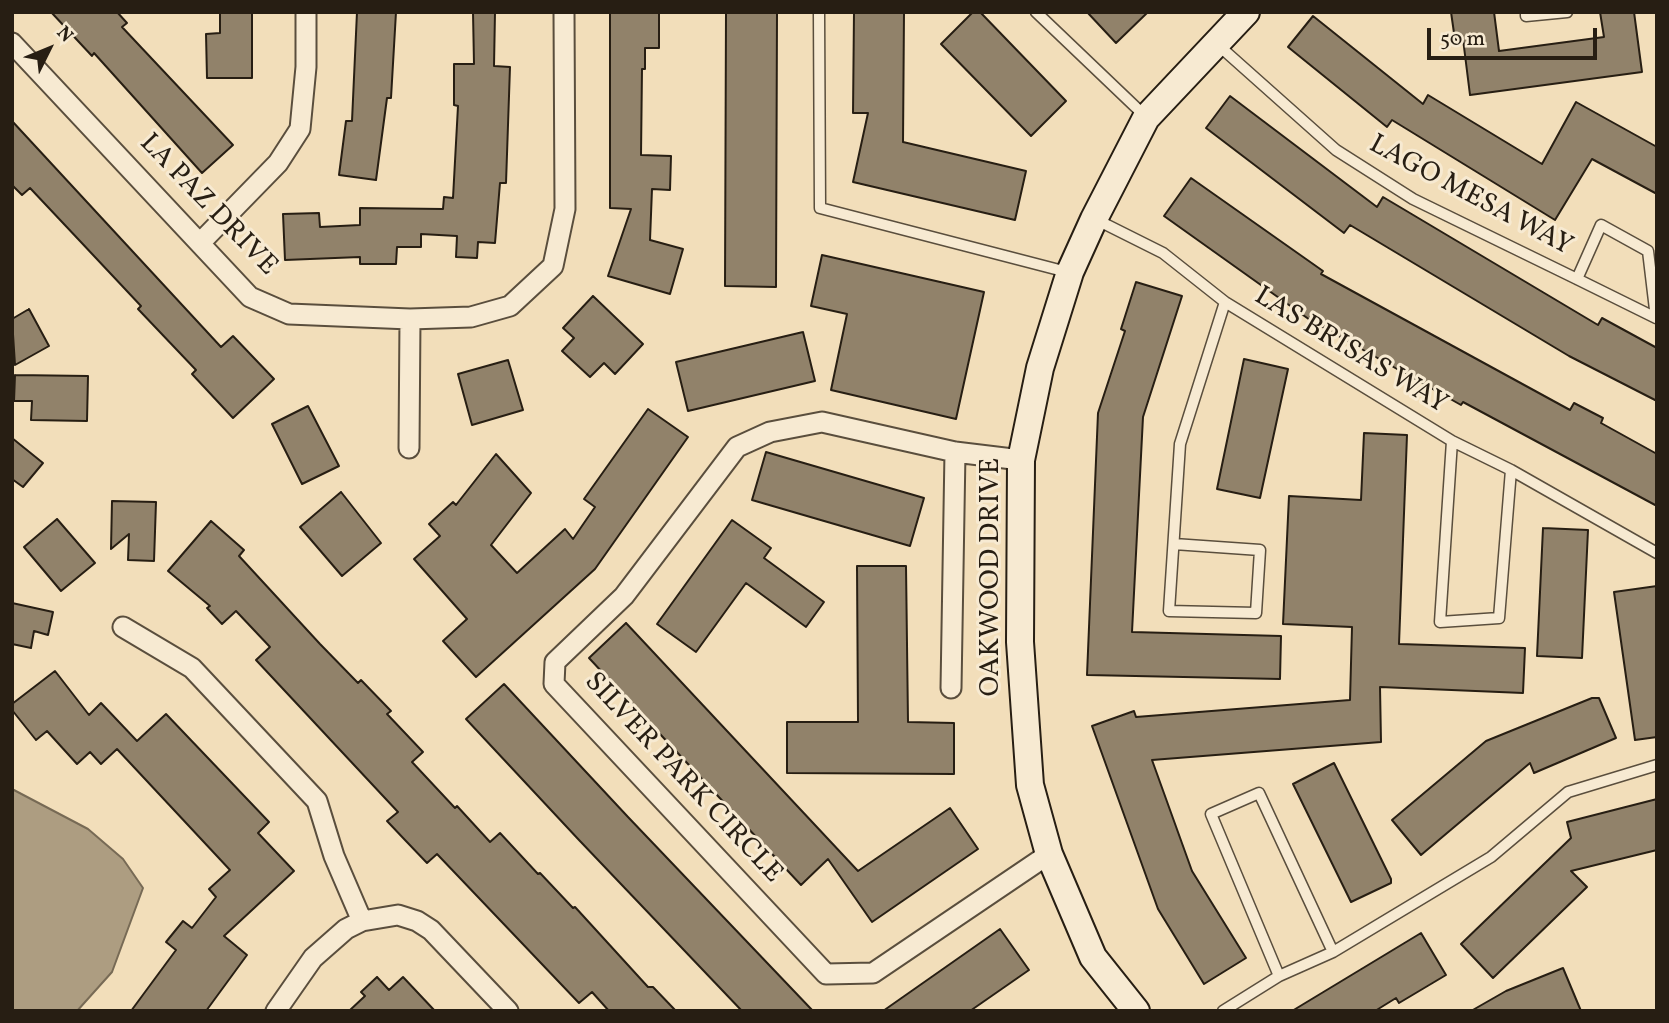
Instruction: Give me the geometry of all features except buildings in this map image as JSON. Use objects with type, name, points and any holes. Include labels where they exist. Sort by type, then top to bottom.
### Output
[{"type":"street","points":[[200,243],[278,163],[300,129],[306,66],[306,12]]},
{"type":"street","name":"LA PAZ DRIVE","points":[[12,43],[250,297],[289,314],[410,319],[471,317],[510,306],[553,267],[565,209],[564,12]]},
{"type":"street","name":"OAKWOOD DRIVE","points":[[1136,1011],[1093,957],[1049,854],[1030,785],[1020,642],[1021,460],[1040,368],[1070,272],[1094,219],[1146,118],[1246,12]]},
{"type":"street","points":[[409,448],[410,319]]},
{"type":"street","name":"SILVER PARK CIRCLE","points":[[1021,460],[955,452],[822,422],[770,432],[737,447],[624,596],[555,662],[554,684],[825,974],[873,973],[1049,854]]},
{"type":"street","points":[[951,688],[955,452]]},
{"type":"street","points":[[123,627],[192,668],[317,801],[334,856],[362,922]]},
{"type":"street","points":[[276,1011],[313,958],[346,929],[362,922],[398,915],[416,921],[453,951],[508,1011]]},
{"type":"lane","points":[[819,12],[820,208],[1070,272]]},
{"type":"lane","points":[[1036,12],[1146,118]]},
{"type":"lane","points":[[1526,12],[1526,16],[1567,12]]},
{"type":"lane","name":"LAGO MESA WAY","points":[[1217,44],[1336,150],[1413,199],[1656,318],[1648,251],[1601,225],[1577,279]]},
{"type":"lane","name":"LAS BRISAS WAY","points":[[1094,219],[1163,253],[1225,302],[1452,441],[1511,470],[1657,553]]},
{"type":"lane","name":"LAS BRISAS WAY","points":[[1174,544],[1260,550],[1256,613],[1169,611],[1180,444],[1225,302]]},
{"type":"lane","name":"LAS BRISAS WAY","points":[[1452,441],[1440,622],[1499,618],[1511,470]]},
{"type":"lane","points":[[1223,1011],[1279,976],[1333,951],[1491,857],[1567,792],[1657,765]]},
{"type":"lane","points":[[1279,976],[1211,814],[1259,793],[1333,951]]},
{"type":"shaded area","points":[[12,789],[88,829],[123,859],[143,888],[112,972],[77,1011],[12,1011]]}]
